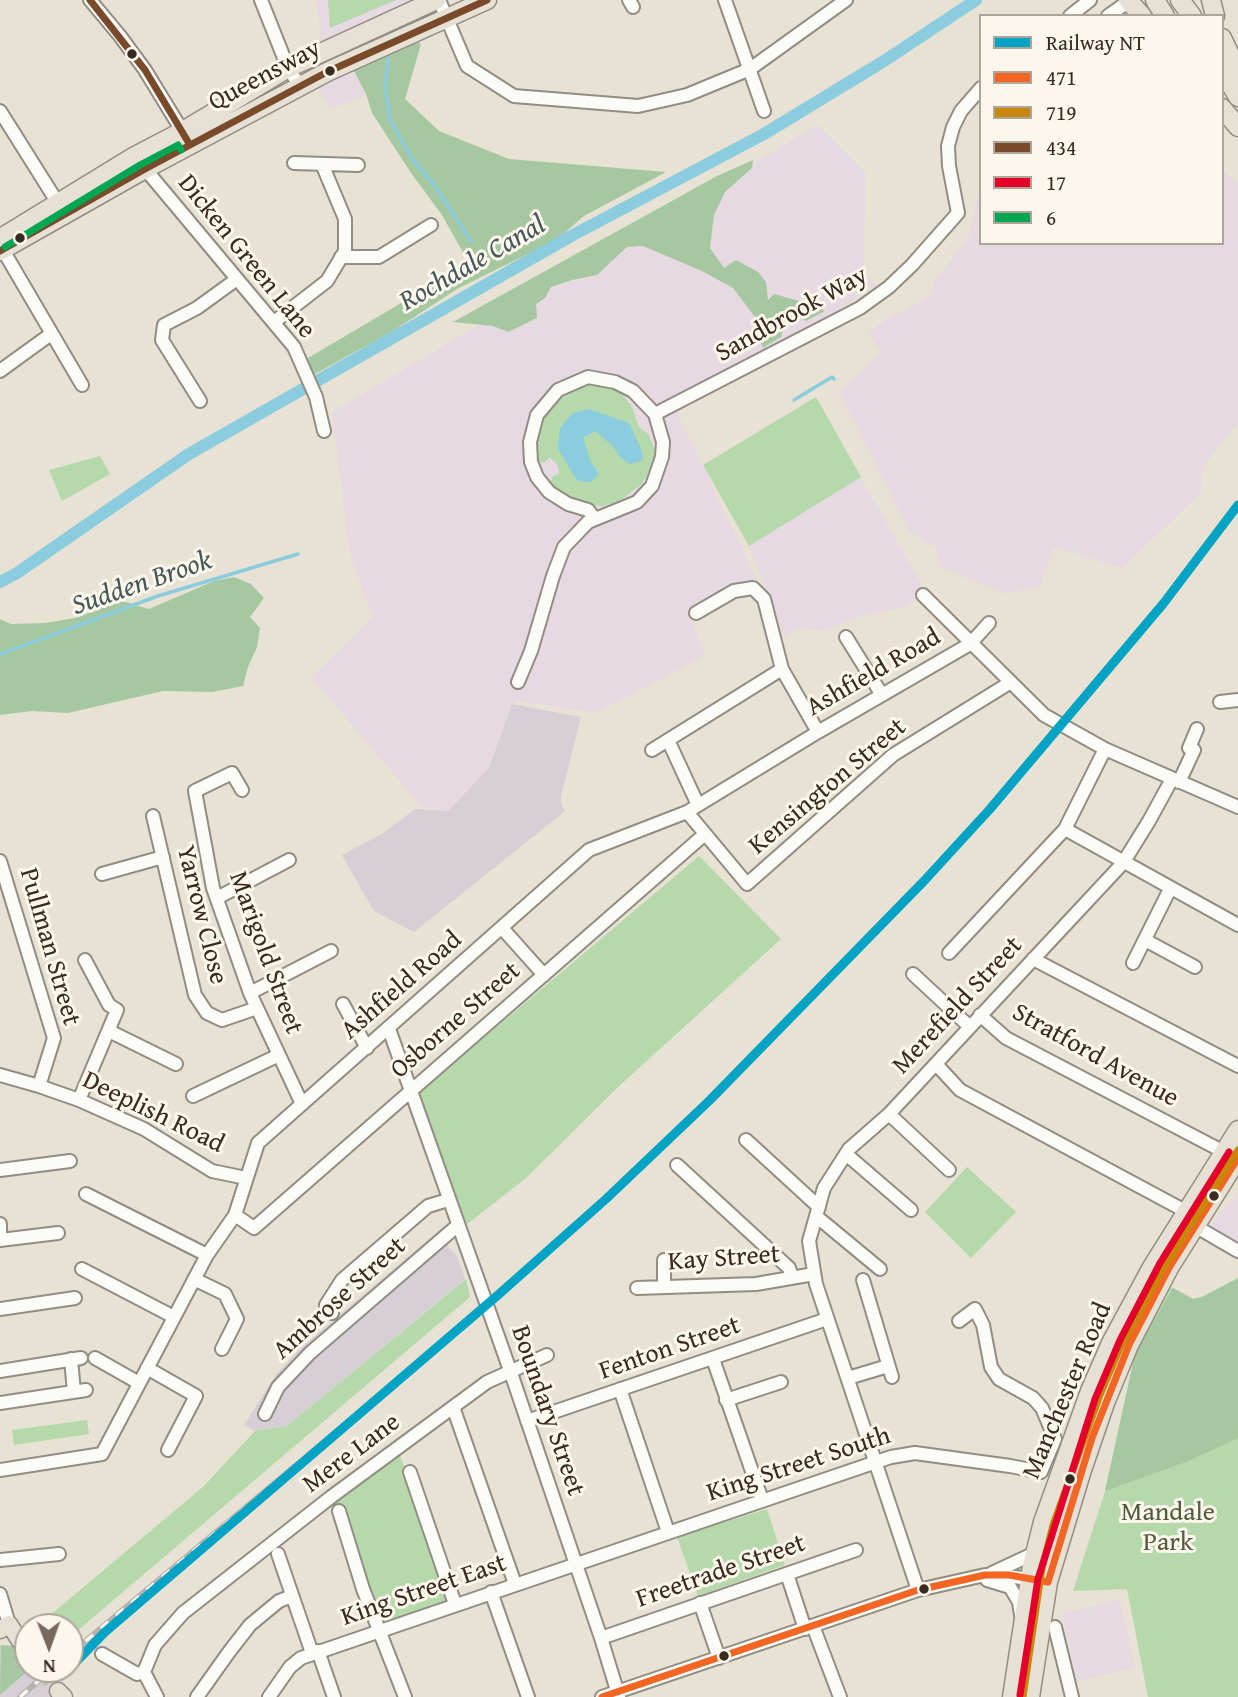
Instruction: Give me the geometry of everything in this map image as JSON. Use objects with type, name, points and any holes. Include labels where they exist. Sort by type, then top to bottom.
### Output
[{"type":"highway","name":"Queensway","points":[[186,138],[288,68],[438,0]]},
{"type":"highway","name":"Queensway","points":[[1,246],[186,138],[487,0]]},
{"type":"highway","points":[[1129,0],[1140,14]]},
{"type":"highway","points":[[1224,42],[1238,72]]},
{"type":"highway","points":[[1224,73],[1238,97]]},
{"type":"highway","points":[[1224,110],[1238,127]]},
{"type":"highway","name":"Manchester Road","points":[[1012,1697],[1035,1553],[1070,1443],[1111,1343],[1152,1268],[1191,1219],[1231,1155],[1238,1130]]},
{"type":"highway","name":"Manchester Road","points":[[1030,1697],[1048,1582],[1082,1470],[1129,1345],[1191,1219]]},
{"type":"street","points":[[90,0],[121,36],[145,70],[186,138]]},
{"type":"street","points":[[261,0],[288,68],[300,86]]},
{"type":"street","points":[[438,0],[467,66],[514,96],[638,106],[687,95],[750,69],[846,0]]},
{"type":"street","points":[[725,0],[764,111]]},
{"type":"street","points":[[1072,14],[1081,0]]},
{"type":"street","points":[[1072,14],[1090,0]]},
{"type":"street","points":[[1111,14],[1129,0]]},
{"type":"street","name":"Sandbrook Way","points":[[655,414],[860,308],[889,287],[912,265],[958,213],[948,146],[961,111],[979,90]]},
{"type":"street","points":[[1,113],[62,209]]},
{"type":"street","name":"Dicken Green Lane","points":[[140,163],[294,346],[316,397],[324,432]]},
{"type":"street","points":[[294,163],[358,165]]},
{"type":"street","points":[[274,322],[327,281],[345,251],[345,219],[322,164]]},
{"type":"street","points":[[341,257],[379,257],[431,225]]},
{"type":"street","points":[[1,246],[82,384]]},
{"type":"street","points":[[200,401],[162,340],[164,325],[197,308],[237,279]]},
{"type":"street","points":[[0,370],[51,334]]},
{"type":"street","points":[[518,682],[531,651],[564,547],[588,522],[637,502],[652,486],[663,457],[663,442],[655,414],[634,391],[615,382],[588,377],[558,390],[537,415],[530,442],[531,462],[537,477],[549,492],[568,504],[587,510],[595,519]]},
{"type":"street","points":[[696,613],[734,591],[753,588],[764,599],[782,669],[818,732]]},
{"type":"street","points":[[923,595],[1044,715],[1105,749],[1238,807]]},
{"type":"street","name":"Ashfield Road","points":[[0,1470],[102,1454],[207,1255],[235,1215],[258,1143],[589,850],[693,808],[970,644],[989,623]]},
{"type":"street","points":[[846,637],[882,695]]},
{"type":"street","points":[[652,750],[782,669]]},
{"type":"street","name":"Kensington Street","points":[[705,834],[747,884],[893,755],[1011,682]]},
{"type":"street","points":[[1220,702],[1238,700]]},
{"type":"street","name":"Merefield Street","points":[[918,1590],[874,1464],[814,1274],[809,1241],[824,1188],[846,1154],[936,1064],[1122,863],[1194,750],[1189,748],[1197,729]]},
{"type":"street","points":[[668,740],[705,834]]},
{"type":"street","points":[[949,953],[1065,829],[1105,749]]},
{"type":"street","name":"Marigold Street","points":[[242,790],[232,773],[195,791],[216,898],[250,993],[302,1104]]},
{"type":"street","name":"Yarrow Close","points":[[153,816],[195,995],[207,1013],[222,1020],[257,1008]]},
{"type":"street","points":[[1065,829],[1238,925]]},
{"type":"street","name":"Osborne Street","points":[[235,1215],[254,1228],[705,834]]},
{"type":"street","points":[[102,874],[163,856]]},
{"type":"street","points":[[216,898],[289,860]]},
{"type":"street","name":"Pullman Street","points":[[0,861],[54,1038],[39,1086]]},
{"type":"street","points":[[1133,964],[1170,889]]},
{"type":"street","points":[[502,928],[544,975]]},
{"type":"street","points":[[1145,940],[1195,967]]},
{"type":"street","points":[[250,993],[331,951]]},
{"type":"street","points":[[1033,958],[1238,1066]]},
{"type":"street","points":[[79,1100],[117,1010],[109,1004],[85,960]]},
{"type":"street","points":[[913,974],[970,1027]]},
{"type":"street","points":[[343,1004],[367,1048]]},
{"type":"street","name":"Stratford Avenue","points":[[980,1015],[1006,1038],[1231,1155]]},
{"type":"street","name":"Boundary Street","points":[[389,1028],[511,1373],[618,1694]]},
{"type":"street","points":[[108,1031],[176,1064]]},
{"type":"street","points":[[193,1096],[279,1055]]},
{"type":"street","points":[[936,1064],[960,1090],[1141,1188],[1238,1251]]},
{"type":"street","name":"Deeplish Road","points":[[0,1076],[79,1100],[144,1129],[212,1171],[246,1178]]},
{"type":"street","points":[[888,1114],[949,1170]]},
{"type":"street","points":[[746,1140],[880,1269]]},
{"type":"street","points":[[846,1154],[911,1210]]},
{"type":"street","points":[[0,1170],[70,1161]]},
{"type":"street","points":[[677,1165],[789,1268],[792,1277]]},
{"type":"street","points":[[86,1194],[207,1255]]},
{"type":"street","points":[[332,1313],[326,1305],[342,1280],[428,1206],[448,1200]]},
{"type":"street","points":[[0,1224],[0,1234]]},
{"type":"street","name":"Ambrose Street","points":[[265,1415],[278,1387],[310,1353],[457,1226]]},
{"type":"street","points":[[0,1240],[58,1233]]},
{"type":"street","points":[[664,1260],[664,1287]]},
{"type":"street","points":[[82,1269],[174,1317]]},
{"type":"street","name":"Kay Street","points":[[637,1288],[756,1284],[814,1274]]},
{"type":"street","points":[[194,1279],[225,1294],[237,1319],[222,1349]]},
{"type":"street","points":[[848,1378],[890,1371],[863,1280]]},
{"type":"street","points":[[0,1309],[75,1298]]},
{"type":"street","name":"King Street South","points":[[576,1563],[891,1457],[915,1453],[1041,1472],[1055,1439],[1042,1408],[1033,1398],[999,1379],[991,1367],[978,1307],[959,1321]]},
{"type":"street","name":"Fenton Street","points":[[527,1421],[827,1318]]},
{"type":"street","name":"Mere Lane","points":[[144,1672],[155,1645],[183,1613],[331,1497],[486,1382],[547,1355]]},
{"type":"street","points":[[95,1358],[139,1383]]},
{"type":"street","points":[[0,1371],[76,1359],[80,1391],[0,1403]]},
{"type":"street","points":[[713,1359],[762,1500]]},
{"type":"street","points":[[147,1368],[196,1396],[168,1450]]},
{"type":"street","points":[[726,1401],[781,1382]]},
{"type":"street","points":[[620,1390],[668,1532]]},
{"type":"street","points":[[453,1407],[515,1584]]},
{"type":"street","points":[[410,1472],[455,1604]]},
{"type":"street","points":[[340,1511],[363,1589],[405,1697]]},
{"type":"street","name":"Freetrade Street","points":[[601,1637],[856,1550]]},
{"type":"street","points":[[979,1576],[1035,1553]]},
{"type":"street","points":[[0,1560],[59,1554]]},
{"type":"street","points":[[278,1554],[292,1596],[334,1697]]},
{"type":"street","name":"King Street East","points":[[269,1697],[290,1667],[301,1658],[576,1563]]},
{"type":"street","points":[[787,1574],[840,1697]]},
{"type":"street","points":[[602,1697],[618,1694],[918,1590],[999,1574],[1048,1582]]},
{"type":"street","points":[[979,1576],[1010,1587],[1019,1602],[1022,1625]]},
{"type":"street","points":[[491,1592],[528,1697]]},
{"type":"street","points":[[197,1697],[250,1626],[279,1601],[292,1596]]},
{"type":"street","points":[[0,1598],[4,1627]]},
{"type":"street","points":[[700,1604],[719,1658]]},
{"type":"street","points":[[1055,1627],[1072,1697]]},
{"type":"street","points":[[102,1654],[137,1674],[144,1672],[157,1697]]},
{"type":"shaded area","points":[[316,0],[421,0],[322,45]]},
{"type":"shaded area","points":[[351,66],[366,94],[331,110],[315,83]]},
{"type":"shaded area","points":[[818,125],[866,173],[863,272],[876,285],[820,322],[672,401],[756,578],[686,610],[706,655],[596,713],[516,701],[489,768],[448,811],[421,806],[311,677],[373,617],[350,556],[332,412]]},
{"type":"shaded area","points":[[1224,171],[1238,184],[1238,423],[1202,468],[1201,493],[1122,568],[1054,547],[1040,586],[1006,594],[940,567],[936,547],[909,532],[839,392],[881,353],[868,331],[929,296],[936,279],[969,237],[979,190],[979,245],[1224,245]]},
{"type":"shaded area","points":[[816,397],[926,593],[904,608],[857,617],[827,630],[800,629],[782,638],[780,623],[749,547],[703,465]]},
{"type":"shaded area","points":[[512,704],[581,717],[561,796],[565,811],[414,932],[374,911],[342,855],[382,834],[415,809],[448,811],[489,768]]},
{"type":"shaded area","points":[[1238,1188],[1238,1249],[1207,1230],[1234,1198]]},
{"type":"shaded area","points":[[444,1226],[449,1248],[457,1256],[465,1279],[287,1426],[255,1431],[244,1425],[277,1373],[301,1348]]},
{"type":"shaded area","points":[[1120,1600],[1135,1668],[1077,1681],[1062,1613]]},
{"type":"shaded area","points":[[0,1645],[13,1646],[14,1683],[64,1683],[53,1697],[0,1697]]},
{"type":"green space","points":[[328,0],[396,0],[330,28]]},
{"type":"green space","points":[[416,41],[421,44],[405,99],[439,131],[509,159],[666,172],[584,216],[556,240],[457,289],[393,331],[313,375],[308,358],[469,263],[442,215],[372,113],[353,69]]},
{"type":"green space","points":[[753,160],[752,168],[725,192],[714,215],[710,248],[724,268],[736,260],[758,272],[766,282],[768,300],[774,294],[814,305],[825,311],[806,321],[800,317],[785,322],[781,337],[763,348],[758,336],[764,329],[733,288],[702,271],[643,246],[627,247],[597,275],[551,287],[545,298],[536,304],[537,318],[508,332],[493,326],[453,322],[717,176]]},
{"type":"green space","points":[[584,385],[603,385],[621,392],[632,407],[639,427],[649,435],[654,448],[655,461],[642,484],[618,502],[602,506],[581,505],[564,497],[549,485],[553,476],[559,474],[558,466],[550,457],[544,463],[535,461],[536,437],[541,417],[563,394]]},
{"type":"green space","points":[[816,397],[861,477],[749,546],[703,465]]},
{"type":"green space","points":[[100,456],[110,474],[62,501],[49,470]]},
{"type":"green space","points":[[234,577],[251,584],[264,598],[250,617],[260,628],[257,647],[243,686],[212,692],[163,691],[68,713],[32,711],[0,715],[0,619],[11,624],[45,623],[75,618],[122,601],[149,609],[214,581]]},
{"type":"green space","points":[[699,856],[781,939],[618,1087],[526,1178],[461,1229],[415,1096]]},
{"type":"green space","points":[[967,1167],[1016,1212],[971,1258],[925,1212]]},
{"type":"green space","name":"Mandale Park","points":[[1238,1278],[1238,1697],[1148,1697],[1127,1589],[1073,1591],[1105,1491],[1135,1354],[1171,1287],[1193,1299]]},
{"type":"green space","points":[[1238,1278],[1238,1438],[1186,1462],[1105,1491],[1135,1354],[1173,1288],[1193,1299]]},
{"type":"green space","points":[[466,1279],[470,1297],[84,1625],[84,1613],[53,1613],[204,1486],[255,1431],[287,1426]]},
{"type":"green space","points":[[87,1420],[89,1434],[14,1445],[12,1430]]},
{"type":"green space","points":[[398,1449],[452,1603],[382,1628],[334,1498]]},
{"type":"green space","points":[[767,1509],[785,1565],[698,1596],[677,1537]]},
{"type":"green space","points":[[1,1645],[13,1646],[14,1683],[0,1695]]},
{"type":"water","points":[[589,409],[629,423],[643,460],[628,463],[595,431],[583,438],[590,460],[599,474],[591,482],[576,479],[558,449],[560,428],[573,413]]},
{"type":"waterway","name":"Rochdale Canal","points":[[0,582],[189,454],[573,235],[764,134],[884,61],[976,0]]},
{"type":"waterway","points":[[388,58],[385,87],[390,120],[413,160],[434,185],[471,241]]},
{"type":"waterway","name":"Sudden Brook","points":[[794,400],[832,377],[834,379]]},
{"type":"waterway","name":"Sudden Brook","points":[[0,654],[158,596],[298,554]]},
{"type":"tunnel","points":[[52,1683],[58,1691]]},
{"type":"railway","points":[[84,1642],[372,1402]]},
{"type":"railway","points":[[20,1697],[36,1683]]},
{"type":"rail line","name":"NT","points":[[84,1654],[105,1632],[498,1295],[606,1199],[710,1100],[924,881],[990,809],[1163,604],[1238,505]]},
{"type":"transit line","name":"434","points":[[90,0],[145,70],[190,145]]},
{"type":"transit line","name":"434","points":[[0,251],[145,169],[327,72],[487,0]]},
{"type":"transit line","name":"6","points":[[5,247],[140,165],[178,145],[181,150]]},
{"type":"transit line","name":"719","points":[[1023,1697],[1042,1568],[1053,1525],[1100,1395],[1120,1348],[1161,1272],[1238,1150]]},
{"type":"transit line","name":"17","points":[[1020,1695],[1038,1579],[1095,1399],[1120,1340],[1160,1263],[1229,1152]]},
{"type":"transit line","name":"471","points":[[602,1697],[918,1590],[985,1575],[1009,1575],[1048,1582],[1092,1438],[1129,1345],[1169,1268],[1238,1158]]}]
